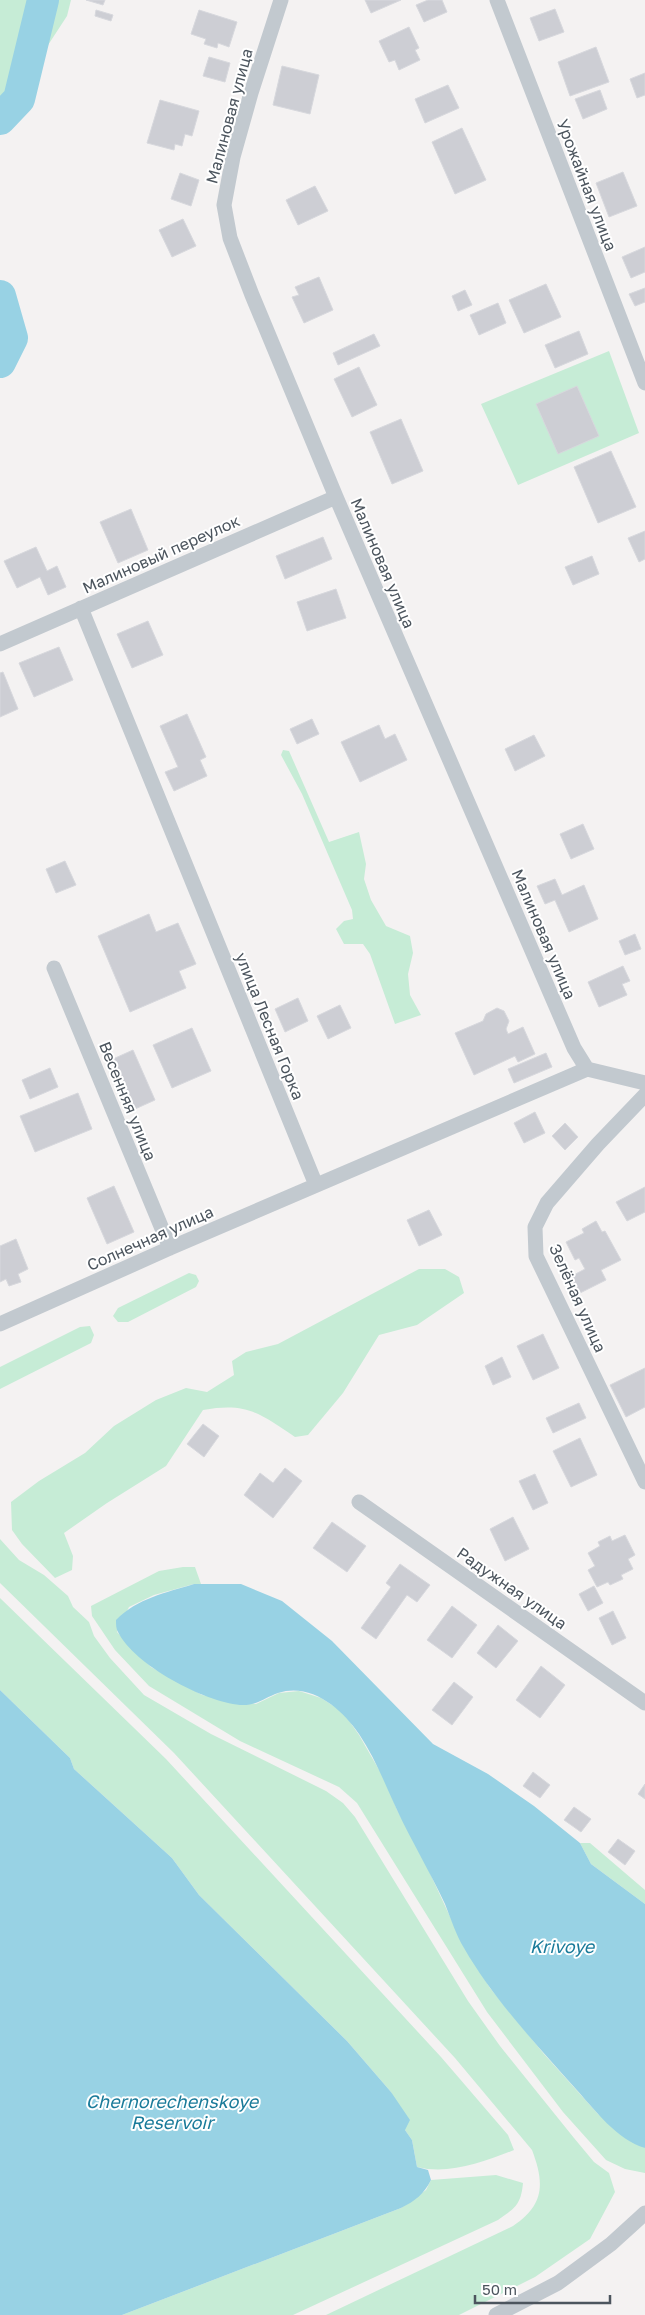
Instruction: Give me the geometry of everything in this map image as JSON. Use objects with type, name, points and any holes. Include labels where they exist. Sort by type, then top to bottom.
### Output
[{"type":"street","name":"Малиновая улица","points":[[281,0],[250,93],[233,157],[224,205],[230,238],[336,497],[574,1048],[587,1069]]},
{"type":"street","name":"Урожайная улица","points":[[497,0],[645,383]]},
{"type":"street","name":"Малиновый переулок","points":[[0,644],[336,497]]},
{"type":"street","name":"улица Лесная Горка","points":[[81,608],[316,1185]]},
{"type":"street","name":"Весенняя улица","points":[[54,968],[170,1248]]},
{"type":"street","points":[[316,1185],[587,1069],[645,1083]]},
{"type":"street","name":"Зелёная улица","points":[[645,1095],[598,1144],[547,1203],[535,1227],[534,1242],[536,1256],[645,1482]]},
{"type":"street","name":"Солнечная улица","points":[[0,1324],[316,1185]]},
{"type":"street","name":"Радужная улица","points":[[359,1502],[645,1703]]},
{"type":"street","points":[[496,2315],[558,2283],[611,2244],[645,2213]]},
{"type":"green space","points":[[0,0],[35,0],[11,96],[0,113]]},
{"type":"green space","points":[[48,0],[71,0],[67,16],[35,65]]},
{"type":"green space","points":[[609,351],[639,433],[518,485],[481,404]]},
{"type":"green space","points":[[283,750],[289,751],[329,842],[359,832],[366,864],[364,879],[371,900],[386,926],[410,936],[413,953],[408,974],[410,995],[421,1015],[395,1024],[370,954],[363,944],[344,944],[336,929],[344,921],[353,919],[352,910],[302,794],[281,755]]},
{"type":"green space","points":[[419,1269],[445,1269],[459,1277],[464,1293],[417,1325],[379,1335],[343,1393],[308,1435],[295,1437],[262,1416],[243,1409],[218,1408],[203,1410],[166,1466],[64,1533],[73,1556],[72,1570],[55,1578],[22,1544],[12,1530],[11,1502],[39,1481],[85,1453],[114,1426],[156,1400],[186,1388],[207,1392],[234,1375],[232,1361],[246,1352],[278,1344]]},
{"type":"green space","points":[[189,1273],[196,1275],[199,1281],[196,1287],[128,1322],[118,1322],[113,1316],[118,1308]]},
{"type":"green space","points":[[90,1326],[94,1335],[91,1343],[0,1389],[0,1367],[80,1327]]},
{"type":"green space","points":[[0,1539],[19,1560],[44,1575],[68,1596],[73,1607],[89,1622],[94,1636],[110,1658],[144,1695],[211,1734],[326,1791],[343,1803],[355,1817],[468,2001],[500,2046],[594,2162],[609,2173],[615,2192],[590,2239],[535,2277],[459,2315],[326,2315],[513,2226],[523,2218],[531,2210],[539,2193],[539,2173],[532,2150],[455,2058],[174,1753],[0,1583]]},
{"type":"green space","points":[[195,1567],[201,1584],[194,1584],[154,1595],[129,1607],[117,1632],[151,1667],[202,1695],[256,1704],[279,1693],[299,1691],[321,1698],[343,1712],[359,1735],[386,1782],[397,1810],[422,1856],[464,1947],[490,1988],[544,2054],[598,2114],[645,2148],[645,2173],[625,2169],[606,2160],[563,2112],[487,2012],[357,1803],[339,1787],[240,1741],[149,1686],[115,1650],[92,1616],[91,1606],[159,1571]]},
{"type":"green space","points":[[0,1598],[166,1759],[441,2057],[508,2135],[514,2150],[466,2166],[441,2169],[417,2167],[412,2140],[405,2130],[391,2092],[347,2041],[199,1895],[172,1858],[74,1769],[70,1758],[0,1690]]},
{"type":"green space","points":[[580,1843],[590,1843],[645,1890],[645,1904],[591,1864]]},
{"type":"green space","points":[[496,2175],[523,2183],[519,2201],[498,2220],[293,2315],[122,2315],[401,2208],[426,2190],[431,2180]]},
{"type":"water","name":"Krivoye","points":[[194,1584],[241,1584],[282,1601],[332,1641],[433,1744],[488,1774],[534,1806],[580,1843],[591,1864],[645,1904],[645,2148],[625,2138],[598,2114],[502,2004],[489,1986],[461,1943],[445,1904],[370,1752],[344,1715],[324,1700],[302,1691],[278,1693],[246,1705],[208,1697],[154,1669],[126,1644],[117,1631],[116,1620],[133,1606],[143,1601]]},
{"type":"water","name":"Chernorechenskoye Reservoir","points":[[0,1690],[70,1758],[74,1769],[172,1858],[199,1895],[347,2041],[391,2092],[410,2120],[405,2130],[412,2140],[417,2167],[428,2170],[431,2180],[419,2197],[401,2208],[122,2315],[0,2315]]},
{"type":"building","points":[[86,0],[105,0],[103,5]]},
{"type":"building","points":[[365,0],[401,0],[371,13]]},
{"type":"building","points":[[428,0],[442,0],[447,12],[424,22],[416,5]]},
{"type":"building","points":[[555,9],[564,32],[539,41],[530,18]]},
{"type":"building","points":[[96,10],[113,15],[111,21],[95,16]]},
{"type":"building","points":[[199,10],[237,22],[229,47],[218,43],[217,48],[204,44],[206,39],[191,34]]},
{"type":"building","points":[[409,27],[419,48],[415,50],[420,60],[399,70],[395,60],[389,62],[379,41]]},
{"type":"building","points":[[596,47],[609,82],[570,96],[558,62]]},
{"type":"building","points":[[209,57],[230,63],[225,82],[203,76]]},
{"type":"building","points":[[282,66],[319,75],[310,114],[273,105]]},
{"type":"building","points":[[645,73],[645,95],[637,98],[630,79]]},
{"type":"building","points":[[448,85],[459,108],[425,123],[415,99]]},
{"type":"building","points":[[600,90],[607,109],[583,119],[575,99]]},
{"type":"building","points":[[160,100],[199,111],[192,136],[185,134],[182,146],[175,144],[174,150],[147,143]]},
{"type":"building","points":[[462,128],[486,180],[455,194],[432,142]]},
{"type":"building","points":[[623,172],[637,206],[609,217],[596,183]]},
{"type":"building","points":[[180,173],[199,180],[191,206],[171,199]]},
{"type":"building","points":[[315,186],[328,211],[298,225],[286,200]]},
{"type":"building","points":[[183,219],[196,246],[172,257],[159,230]]},
{"type":"building","points":[[645,247],[645,272],[631,278],[622,257]]},
{"type":"building","points":[[319,277],[333,310],[304,323],[292,297],[299,295],[295,287]]},
{"type":"building","points":[[546,284],[561,317],[524,333],[509,300]]},
{"type":"building","points":[[645,288],[645,302],[635,306],[629,294]]},
{"type":"building","points":[[465,290],[472,305],[458,311],[452,296]]},
{"type":"building","points":[[498,303],[506,323],[479,335],[470,315]]},
{"type":"building","points":[[579,331],[588,354],[555,368],[545,345]]},
{"type":"building","points":[[374,334],[380,346],[338,365],[333,353]]},
{"type":"building","points":[[359,367],[377,405],[352,417],[334,379]]},
{"type":"building","points":[[577,386],[599,436],[558,454],[536,404]]},
{"type":"building","points":[[401,419],[423,471],[392,484],[370,432]]},
{"type":"building","points":[[611,451],[636,507],[598,523],[574,467]]},
{"type":"building","points":[[131,509],[148,550],[118,563],[100,522]]},
{"type":"building","points":[[645,531],[645,559],[639,562],[628,538]]},
{"type":"building","points":[[323,537],[332,559],[285,579],[276,556]]},
{"type":"building","points":[[36,547],[47,571],[57,566],[66,587],[48,595],[40,577],[17,588],[4,561]]},
{"type":"building","points":[[592,556],[599,574],[573,585],[565,567]]},
{"type":"building","points":[[336,589],[346,618],[307,631],[297,602]]},
{"type":"building","points":[[148,621],[163,655],[132,668],[117,634]]},
{"type":"building","points":[[59,647],[73,680],[34,697],[19,663]]},
{"type":"building","points":[[3,672],[18,709],[0,717],[0,673]]},
{"type":"building","points":[[187,714],[206,757],[200,760],[207,776],[174,791],[165,772],[178,767],[160,726]]},
{"type":"building","points":[[312,719],[319,734],[297,744],[290,729]]},
{"type":"building","points":[[379,725],[385,739],[395,734],[407,760],[360,782],[341,742]]},
{"type":"building","points":[[534,735],[545,756],[515,771],[505,749]]},
{"type":"building","points":[[583,824],[594,849],[571,859],[560,834]]},
{"type":"building","points":[[65,861],[76,885],[56,893],[46,869]]},
{"type":"building","points":[[555,879],[562,895],[584,885],[598,919],[569,932],[555,900],[545,904],[537,886]]},
{"type":"building","points":[[149,914],[156,932],[178,923],[196,964],[179,971],[186,988],[130,1012],[98,936]]},
{"type":"building","points":[[635,934],[641,949],[625,955],[619,941]]},
{"type":"building","points":[[623,966],[630,981],[622,984],[627,995],[599,1007],[588,982]]},
{"type":"building","points":[[298,998],[308,1021],[285,1032],[275,1009]]},
{"type":"building","points":[[340,1005],[351,1028],[328,1039],[317,1016]]},
{"type":"building","points":[[497,1008],[504,1011],[509,1021],[506,1029],[508,1034],[523,1027],[535,1054],[518,1062],[515,1056],[474,1075],[455,1033],[483,1021],[486,1014]]},
{"type":"building","points":[[192,1028],[211,1071],[172,1088],[153,1045]]},
{"type":"building","points":[[133,1050],[155,1100],[135,1109],[113,1059]]},
{"type":"building","points":[[546,1053],[552,1067],[514,1083],[508,1069]]},
{"type":"building","points":[[50,1068],[58,1087],[30,1099],[22,1080]]},
{"type":"building","points":[[78,1093],[92,1129],[35,1152],[20,1116]]},
{"type":"building","points":[[535,1112],[545,1133],[524,1143],[514,1123]]},
{"type":"building","points":[[565,1123],[578,1137],[565,1150],[552,1136]]},
{"type":"building","points":[[114,1186],[134,1232],[107,1244],[87,1198]]},
{"type":"building","points":[[645,1187],[645,1212],[627,1221],[616,1202]]},
{"type":"building","points":[[429,1210],[442,1235],[419,1246],[407,1220]]},
{"type":"building","points":[[596,1221],[602,1232],[605,1231],[621,1260],[601,1270],[606,1280],[576,1295],[568,1278],[585,1269],[579,1258],[575,1260],[566,1242],[584,1233],[582,1229]]},
{"type":"building","points":[[16,1239],[28,1269],[18,1274],[21,1282],[9,1286],[6,1279],[0,1282],[0,1246]]},
{"type":"building","points":[[543,1334],[559,1368],[533,1380],[517,1346]]},
{"type":"building","points":[[502,1357],[511,1377],[493,1385],[485,1366]]},
{"type":"building","points":[[645,1368],[645,1407],[626,1417],[610,1385]]},
{"type":"building","points":[[579,1403],[586,1418],[553,1433],[546,1418]]},
{"type":"building","points":[[203,1424],[219,1436],[204,1457],[187,1444]]},
{"type":"building","points":[[580,1438],[597,1475],[571,1487],[553,1451]]},
{"type":"building","points":[[285,1468],[302,1481],[273,1518],[244,1495],[260,1473],[273,1483]]},
{"type":"building","points":[[535,1474],[548,1503],[533,1510],[519,1481]]},
{"type":"building","points":[[513,1517],[529,1549],[505,1561],[490,1529]]},
{"type":"building","points":[[332,1522],[366,1546],[347,1572],[313,1548]]},
{"type":"building","points":[[625,1535],[635,1555],[628,1559],[633,1569],[621,1575],[623,1579],[610,1585],[608,1582],[597,1587],[588,1570],[595,1566],[588,1553],[600,1546],[598,1542],[610,1536],[612,1541]]},
{"type":"building","points":[[400,1564],[430,1585],[417,1602],[407,1595],[376,1639],[361,1628],[391,1587],[386,1583]]},
{"type":"building","points":[[594,1586],[603,1603],[588,1611],[579,1594]]},
{"type":"building","points":[[452,1606],[477,1625],[452,1658],[427,1640]]},
{"type":"building","points":[[613,1611],[626,1638],[612,1645],[599,1618]]},
{"type":"building","points":[[498,1625],[518,1641],[496,1668],[477,1653]]},
{"type":"building","points":[[541,1666],[565,1685],[540,1718],[516,1700]]},
{"type":"building","points":[[454,1682],[473,1697],[452,1725],[432,1710]]},
{"type":"building","points":[[533,1772],[550,1785],[540,1798],[523,1786]]},
{"type":"building","points":[[645,1784],[645,1799],[638,1794]]},
{"type":"building","points":[[574,1807],[591,1819],[581,1832],[564,1820]]},
{"type":"building","points":[[618,1839],[635,1851],[625,1865],[608,1852]]},
{"type":"waterway","points":[[0,119],[19,99],[43,0]]},
{"type":"waterway","points":[[0,296],[12,338],[0,362]]}]
